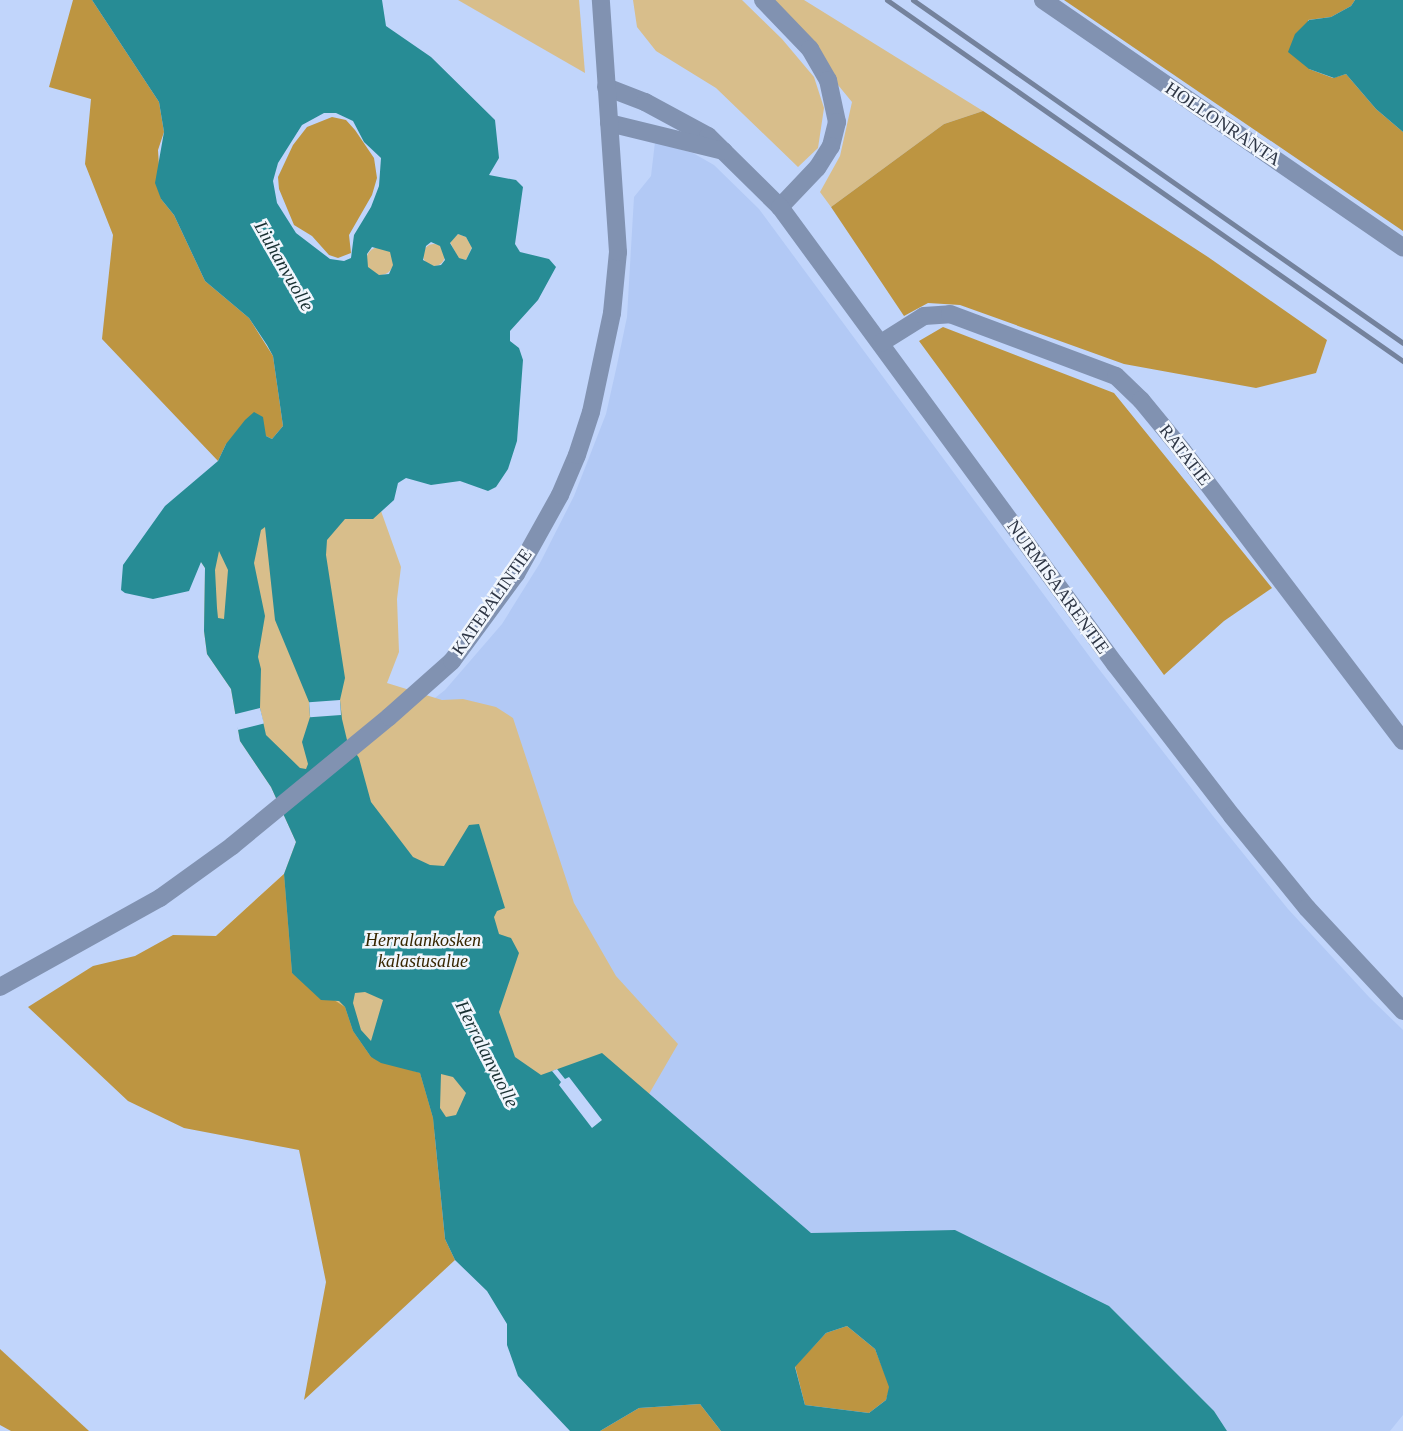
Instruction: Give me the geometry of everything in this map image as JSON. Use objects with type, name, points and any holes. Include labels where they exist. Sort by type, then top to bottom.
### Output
[{"type":"street","name":"KATEPALINTIE","points":[[0,988],[160,898],[232,846],[388,718],[452,660],[487,617],[538,535],[577,455],[591,412],[612,313],[618,252],[601,0]]},
{"type":"street","points":[[763,0],[810,49],[828,80],[837,122],[831,146],[817,168],[780,207]]},
{"type":"street","name":"HOLLONRANTA","points":[[1043,0],[1403,247]]},
{"type":"street","name":"NURMISAARENTIE","points":[[606,87],[645,102],[708,136],[727,151],[780,207],[1115,664],[1231,816],[1307,908],[1403,1011]]},
{"type":"street","points":[[609,123],[727,151]]},
{"type":"street","name":"RATATIE","points":[[881,343],[924,316],[950,314],[1116,376],[1141,400],[1182,450],[1403,741]]},
{"type":"shaded area","points":[[73,0],[92,0],[159,102],[164,132],[158,150],[161,199],[174,215],[205,281],[249,318],[273,356],[283,426],[272,439],[266,436],[226,444],[218,461],[102,339],[113,235],[85,164],[91,99],[49,87]]},
{"type":"shaded area","points":[[1064,0],[1355,0],[1351,6],[1331,17],[1308,20],[1309,69],[1333,78],[1346,74],[1376,109],[1403,132],[1403,231]]},
{"type":"shaded area","points":[[983,111],[1208,257],[1327,340],[1316,373],[1256,388],[1124,364],[960,305],[928,303],[904,316],[831,207],[944,124]]},
{"type":"shaded area","points":[[332,117],[346,120],[355,130],[374,158],[377,178],[372,195],[349,235],[351,253],[338,258],[329,255],[312,236],[294,225],[279,189],[278,177],[293,145],[307,127]]},
{"type":"shaded area","points":[[655,142],[693,153],[714,165],[759,209],[1095,664],[1213,816],[1288,909],[1403,1030],[1403,1415],[1390,1431],[1227,1431],[1214,1411],[1109,1306],[955,1230],[811,1233],[602,1054],[359,758],[445,690],[502,624],[540,563],[574,496],[606,414],[627,317],[634,197],[651,176]]},
{"type":"shaded area","points":[[943,327],[1114,393],[1272,588],[1224,621],[1164,675],[919,341]]},
{"type":"shaded area","points":[[284,874],[292,973],[345,1007],[353,1031],[371,1057],[420,1073],[433,1118],[445,1239],[455,1260],[304,1400],[326,1282],[299,1150],[184,1128],[128,1101],[28,1007],[93,966],[135,956],[173,935],[216,936]]},
{"type":"shaded area","points":[[847,1326],[875,1349],[890,1387],[886,1400],[869,1413],[805,1405],[795,1366],[826,1333]]},
{"type":"shaded area","points":[[0,1349],[89,1431],[11,1431],[0,1425]]},
{"type":"shaded area","points":[[700,1404],[721,1431],[600,1431],[639,1408]]},
{"type":"green space","points":[[458,0],[579,0],[585,73]]},
{"type":"green space","points":[[633,0],[742,0],[782,39],[814,77],[824,108],[818,148],[798,167],[716,88],[656,51],[637,27]]},
{"type":"green space","points":[[768,0],[804,0],[983,111],[944,124],[831,207],[820,192],[840,156],[852,102]]},
{"type":"green space","points":[[458,234],[466,237],[472,247],[466,260],[458,258],[450,242]]},
{"type":"green space","points":[[430,244],[438,244],[445,251],[445,259],[438,266],[430,266],[423,259],[423,251]]},
{"type":"green space","points":[[380,247],[390,251],[394,261],[390,271],[380,275],[370,271],[366,261],[370,251]]},
{"type":"green space","name":"Herralankosken kalastusalue","points":[[269,506],[345,519],[372,519],[381,511],[401,567],[397,599],[399,652],[387,683],[442,700],[463,699],[496,707],[513,718],[574,903],[616,976],[678,1044],[649,1094],[435,1134],[216,936],[284,874],[296,842],[271,787],[240,741],[231,689],[207,654],[204,631],[205,568],[201,562]]},
{"type":"water","points":[[92,0],[382,0],[386,26],[431,57],[495,120],[499,158],[489,175],[516,180],[523,187],[515,244],[520,252],[549,259],[556,267],[538,300],[510,331],[510,341],[519,348],[523,360],[517,441],[508,469],[496,487],[488,491],[460,481],[431,485],[406,478],[398,483],[394,500],[373,519],[345,519],[327,540],[326,555],[345,678],[340,700],[342,719],[347,740],[359,758],[371,802],[413,857],[430,865],[444,866],[469,825],[479,824],[505,908],[497,911],[494,917],[499,934],[511,938],[519,953],[499,1012],[515,1057],[541,1075],[602,1053],[811,1233],[955,1230],[1109,1306],[1214,1411],[1227,1431],[721,1431],[700,1404],[639,1408],[600,1431],[570,1431],[518,1376],[507,1345],[507,1324],[487,1291],[455,1260],[445,1239],[433,1118],[420,1073],[381,1063],[371,1057],[353,1031],[345,1007],[339,1001],[321,1000],[292,973],[284,874],[296,842],[271,787],[240,741],[231,689],[207,654],[204,631],[205,568],[201,562],[189,591],[153,599],[121,590],[123,565],[165,506],[218,461],[226,444],[245,420],[254,412],[263,417],[266,436],[272,439],[283,426],[273,356],[249,318],[205,281],[174,215],[161,199],[155,183],[164,132],[159,102]],"holes":[[[324,113],[336,113],[353,121],[364,142],[381,158],[379,186],[371,207],[354,235],[351,258],[344,261],[330,259],[296,233],[277,203],[273,181],[278,163],[302,125]],[[458,234],[466,237],[472,248],[466,260],[459,258],[450,243]],[[431,242],[440,246],[445,260],[441,265],[434,266],[423,260],[426,246]],[[372,247],[390,252],[393,265],[389,274],[379,275],[368,267],[367,254]],[[265,527],[275,620],[309,702],[310,717],[302,742],[308,764],[306,769],[300,768],[266,735],[260,708],[261,669],[258,657],[265,616],[254,563],[261,530]],[[219,551],[228,570],[224,619],[218,618],[215,570]],[[365,992],[383,1000],[371,1041],[361,1030],[353,1003],[355,993]],[[441,1074],[453,1077],[466,1093],[456,1115],[446,1117],[440,1108]],[[847,1326],[875,1349],[889,1387],[886,1400],[869,1413],[805,1405],[795,1367],[826,1333]]]},
{"type":"water","points":[[1355,0],[1403,0],[1403,132],[1376,109],[1346,74],[1334,78],[1309,69],[1288,52],[1295,34],[1309,20],[1331,17],[1351,6]]},
{"type":"pier","points":[[340,700],[341,715],[310,717],[309,702]]},
{"type":"pier","points":[[260,708],[264,724],[238,730],[234,715]]},
{"type":"pier","points":[[557,1069],[565,1079],[569,1077],[602,1120],[592,1128],[559,1085],[561,1082],[552,1071]]},
{"type":"railway","points":[[887,0],[1403,361]]},
{"type":"railway","points":[[913,0],[1403,343]]},
{"type":"water label","name":"Liuhanvuolle","points":[[284,266]]},
{"type":"water label","name":"Herralanvuolle","points":[[487,1054]]}]
